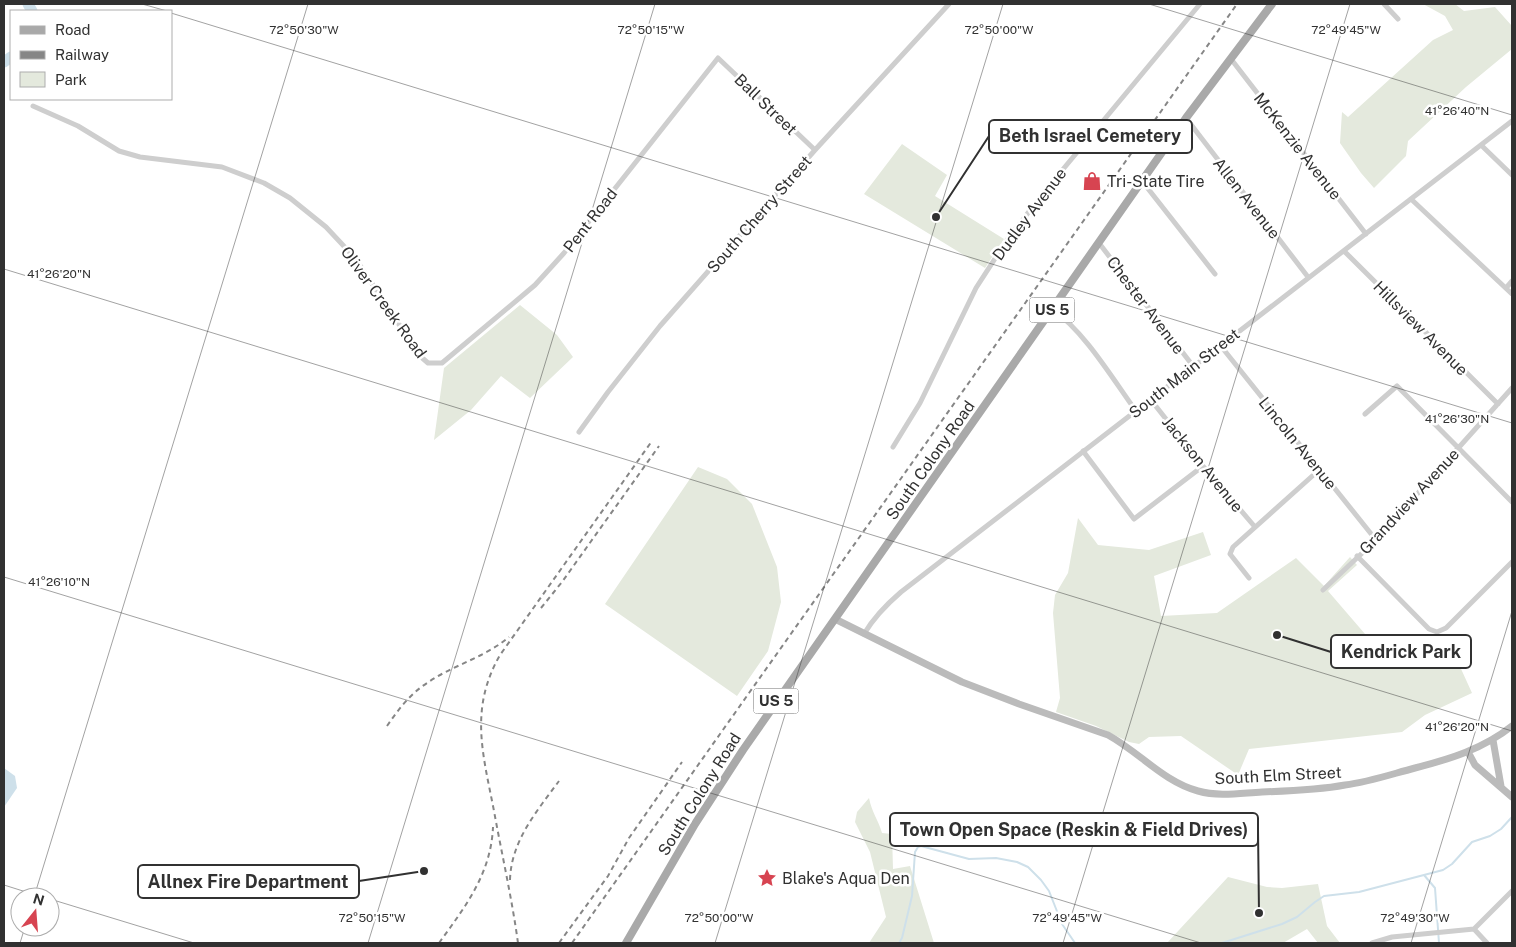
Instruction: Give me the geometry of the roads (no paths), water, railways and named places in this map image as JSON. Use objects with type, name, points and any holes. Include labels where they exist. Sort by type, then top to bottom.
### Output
[{"type":"main road","name":"South Colony Road","points":[[626,943],[711,798],[746,745],[1186,118],[1270,7]]},
{"type":"main road","name":"South Elm Street","points":[[835,619],[971,686],[1108,735],[1173,780],[1200,792],[1225,794],[1328,788],[1363,782],[1468,752],[1493,740],[1512,726]]},
{"type":"main road","points":[[1493,740],[1501,786]]},
{"type":"main road","points":[[1468,752],[1475,765],[1512,797]]},
{"type":"street","name":"South Cherry Street","points":[[579,432],[663,322],[815,150],[949,4]]},
{"type":"street","name":"Dudley Avenue","points":[[892,447],[920,403],[972,296],[1008,240],[1050,184],[1200,4]]},
{"type":"street","points":[[1270,7],[1277,4]]},
{"type":"street","points":[[1384,4],[1398,19]]},
{"type":"street","name":"Ball Street","points":[[718,58],[815,150]]},
{"type":"street","name":"Pent Road","points":[[442,363],[535,285],[564,253],[718,58]]},
{"type":"street","name":"McKenzie Avenue","points":[[1231,59],[1366,234]]},
{"type":"street","name":"Oliver Creek Road","points":[[33,106],[78,126],[119,151],[140,158],[222,167],[264,183],[290,198],[326,227],[355,258],[420,356],[428,363],[442,363]]},
{"type":"street","name":"Allen Avenue","points":[[1186,118],[1308,277]]},
{"type":"street","name":"South Main Street","points":[[864,634],[870,623],[884,606],[901,592],[1512,121]]},
{"type":"street","points":[[1481,145],[1512,175]]},
{"type":"street","points":[[1142,181],[1215,274]]},
{"type":"street","points":[[1411,199],[1512,294]]},
{"type":"street","name":"Chester Avenue","points":[[1099,243],[1193,366]]},
{"type":"street","name":"Hillsview Avenue","points":[[1344,251],[1498,404]]},
{"type":"street","points":[[1506,288],[1512,281]]},
{"type":"street","points":[[1052,310],[1061,316],[1084,340],[1136,411]]},
{"type":"street","name":"Lincoln Avenue","points":[[1220,345],[1376,540]]},
{"type":"street","points":[[1365,414],[1396,386],[1512,502]]},
{"type":"street","name":"Grandview Avenue","points":[[1323,590],[1345,567],[1376,540],[1512,388]]},
{"type":"street","name":"Jackson Avenue","points":[[1151,400],[1203,466],[1255,527]]},
{"type":"street","points":[[1083,451],[1134,519],[1203,466]]},
{"type":"street","points":[[1249,578],[1230,554],[1230,550],[1319,470]]},
{"type":"street","points":[[1357,556],[1429,629],[1437,632],[1446,628],[1512,562]]},
{"type":"street","points":[[1372,943],[1392,937],[1474,929],[1512,890]]},
{"type":"street","points":[[1474,929],[1487,943]]},
{"type":"water","points":[[4,768],[15,776],[17,788],[4,807]]},
{"type":"waterway","points":[[28,4],[31,10]]},
{"type":"waterway","points":[[4,62],[10,58]]},
{"type":"waterway","points":[[1222,943],[1282,924],[1297,917],[1324,896],[1359,892],[1443,870],[1452,864],[1472,842],[1490,836],[1501,829],[1512,817]]},
{"type":"waterway","points":[[899,943],[902,938],[912,896],[915,852],[921,846],[969,859],[996,858],[1017,862],[1028,867],[1049,891],[1062,924],[1075,943]]},
{"type":"waterway","points":[[1424,875],[1435,888],[1439,943]]},
{"type":"railway","points":[[572,943],[1237,4]]},
{"type":"railway","points":[[518,943],[483,751],[481,732],[484,694],[490,675],[500,655],[652,441]]},
{"type":"railway","points":[[541,608],[562,582],[659,446]]},
{"type":"railway","points":[[387,726],[405,703],[421,687],[447,671],[489,651],[509,637]]},
{"type":"railway","points":[[559,943],[608,876],[629,838],[682,762]]},
{"type":"railway","points":[[510,880],[511,866],[520,839],[534,815],[559,781]]},
{"type":"railway","points":[[439,943],[467,903],[482,875],[491,844],[493,827]]},
{"type":"place","name":"Tri-State Tire","points":[[1092,181]]},
{"type":"place","name":"Beth Israel Cemetery","points":[[936,217]]},
{"type":"place","name":"Kendrick Park","points":[[1277,635]]},
{"type":"place","name":"Allnex Fire Department","points":[[424,871]]},
{"type":"place","name":"Blake's Aqua Den","points":[[767,878]]},
{"type":"place","name":"Town Open Space (Reskin & Field Drives)","points":[[1259,913]]}]
